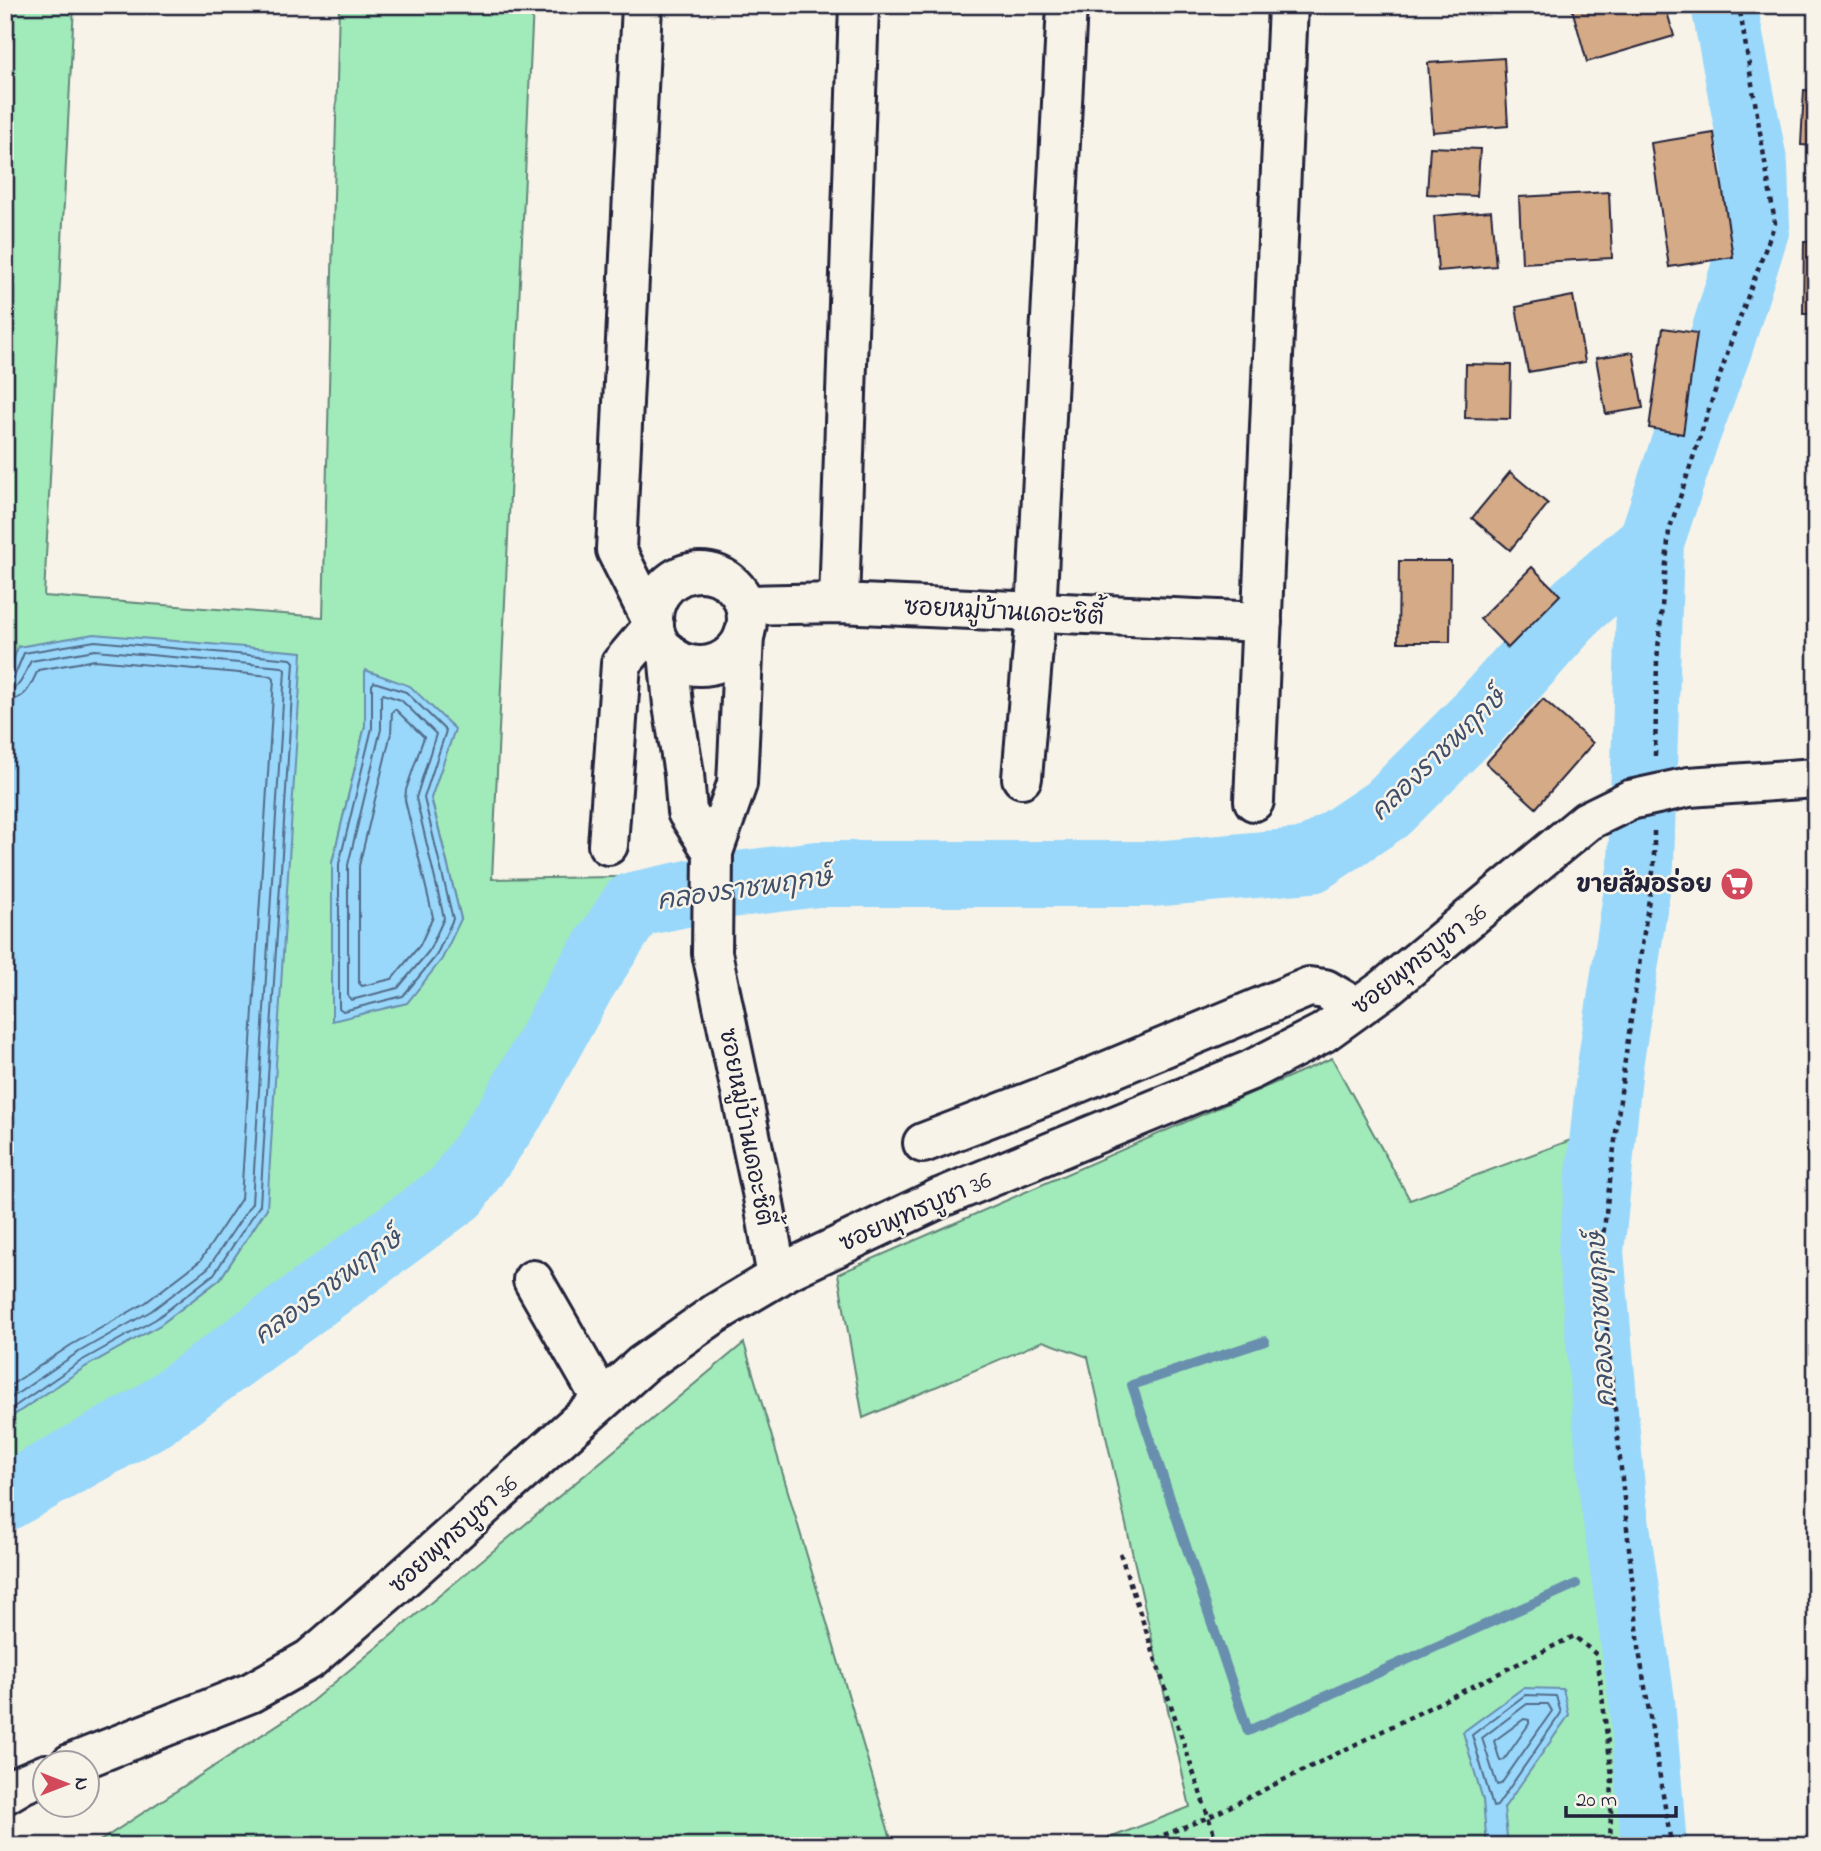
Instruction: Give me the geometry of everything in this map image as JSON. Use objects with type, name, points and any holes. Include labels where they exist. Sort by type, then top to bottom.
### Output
[{"type":"street","points":[[642,5],[616,550],[661,639],[681,661],[695,666],[711,664],[725,658],[737,648],[744,620],[738,591],[727,580],[713,573],[683,575],[670,583],[659,595],[654,610],[661,639],[673,705],[687,812],[714,861]]},
{"type":"street","points":[[839,603],[859,5]]},
{"type":"street","points":[[1021,778],[1035,613],[1067,5]]},
{"type":"street","points":[[1254,801],[1288,5]]},
{"type":"street","name":"ซอยหมู่บ้านเดอะซิตี้","points":[[777,1277],[712,953],[714,861],[737,784],[744,620],[839,603],[1262,622]]},
{"type":"street","points":[[608,845],[621,664],[661,639]]},
{"type":"street","name":"ซอยพุทธบูชา 36","points":[[102,1751],[250,1693],[310,1659],[643,1364],[716,1313],[777,1277],[942,1197],[1251,1070],[1323,1033],[1357,1009],[1587,821],[1642,812],[1689,787],[1816,778]]},
{"type":"street","points":[[923,1143],[1071,1086],[1309,987],[1325,989],[1357,1009]]},
{"type":"street","points":[[984,1120],[1006,1170]]},
{"type":"street","points":[[533,1280],[602,1400]]},
{"type":"street","points":[[5,1794],[32,1779]]},
{"type":"path","points":[[1655,769],[1657,660],[1669,531],[1731,342],[1775,223],[1739,5]]},
{"type":"path","points":[[1642,812],[1654,865],[1625,1060],[1600,1261],[1640,1657],[1669,1844]]},
{"type":"path","points":[[1120,1553],[1218,1846]]},
{"type":"path","points":[[1136,1846],[1209,1817],[1574,1636],[1597,1654],[1612,1776],[1610,1846]]},
{"type":"green space","points":[[5,5],[74,5],[44,596],[323,617],[339,5],[533,5],[492,879],[678,876],[651,928],[512,1079],[451,1160],[289,1294],[5,1480],[5,1421],[85,1367],[160,1325],[220,1279],[267,1208],[18,647],[5,683]],"holes":[[[365,671],[454,729],[431,797],[461,919],[332,1020],[332,863],[365,726]]]},
{"type":"green space","points":[[1332,1058],[1410,1200],[1587,1134],[1600,1580],[1627,1824],[1626,1846],[1089,1846],[1190,1807],[1088,1357],[1043,1341],[863,1418],[838,1274]]},
{"type":"green space","points":[[744,1343],[893,1846],[97,1846],[100,1841],[306,1706]]},
{"type":"water","points":[[94,634],[302,652],[267,1208],[220,1279],[160,1325],[85,1367],[5,1421],[5,683],[18,647]]},
{"type":"water","points":[[365,670],[410,686],[455,729],[431,798],[461,919],[442,959],[407,1003],[332,1021],[332,863],[365,726]]},
{"type":"water","points":[[1523,1688],[1563,1689],[1569,1715],[1504,1808],[1508,1846],[1487,1846],[1483,1800],[1463,1732]]},
{"type":"building","points":[[1571,5],[1665,5],[1674,36],[1587,62]]},
{"type":"building","points":[[1504,58],[1508,126],[1433,132],[1428,63]]},
{"type":"building","points":[[1804,90],[1816,91],[1816,146],[1801,145]]},
{"type":"building","points":[[1714,133],[1733,257],[1669,267],[1651,143]]},
{"type":"building","points":[[1430,147],[1480,149],[1477,196],[1427,194]]},
{"type":"building","points":[[1609,192],[1612,258],[1522,263],[1519,197]]},
{"type":"building","points":[[1491,211],[1496,266],[1438,271],[1434,216]]},
{"type":"building","points":[[1804,241],[1816,241],[1816,314],[1803,314]]},
{"type":"building","points":[[1573,296],[1585,362],[1528,372],[1516,307]]},
{"type":"building","points":[[1663,328],[1697,333],[1683,434],[1649,428]]},
{"type":"building","points":[[1633,352],[1643,408],[1606,414],[1596,358]]},
{"type":"building","points":[[1466,364],[1511,365],[1510,419],[1465,418]]},
{"type":"building","points":[[1510,472],[1548,504],[1510,550],[1472,518]]},
{"type":"building","points":[[1399,561],[1451,561],[1450,642],[1398,642]]},
{"type":"building","points":[[1532,567],[1560,595],[1508,648],[1480,619]]},
{"type":"building","points":[[1543,699],[1593,743],[1536,808],[1486,763]]},
{"type":"waterway","name":"คลองราชพฤกษ์","points":[[1654,1846],[1642,1701],[1613,1499],[1591,1252],[1610,1066],[1641,864],[1651,542],[1720,346],[1757,227],[1755,166],[1724,5]]},
{"type":"waterway","name":"คลองราชพฤกษ์","points":[[5,1498],[152,1416],[456,1192],[513,1109],[583,982],[633,905],[722,886],[817,874],[1153,874],[1311,860],[1387,809],[1476,720],[1578,605],[1651,542]]},
{"type":"waterway","points":[[1265,1341],[1132,1385],[1248,1731],[1576,1584]]},
{"type":"place","name":"ขายส้มอร่อย","points":[[1737,884]]}]
